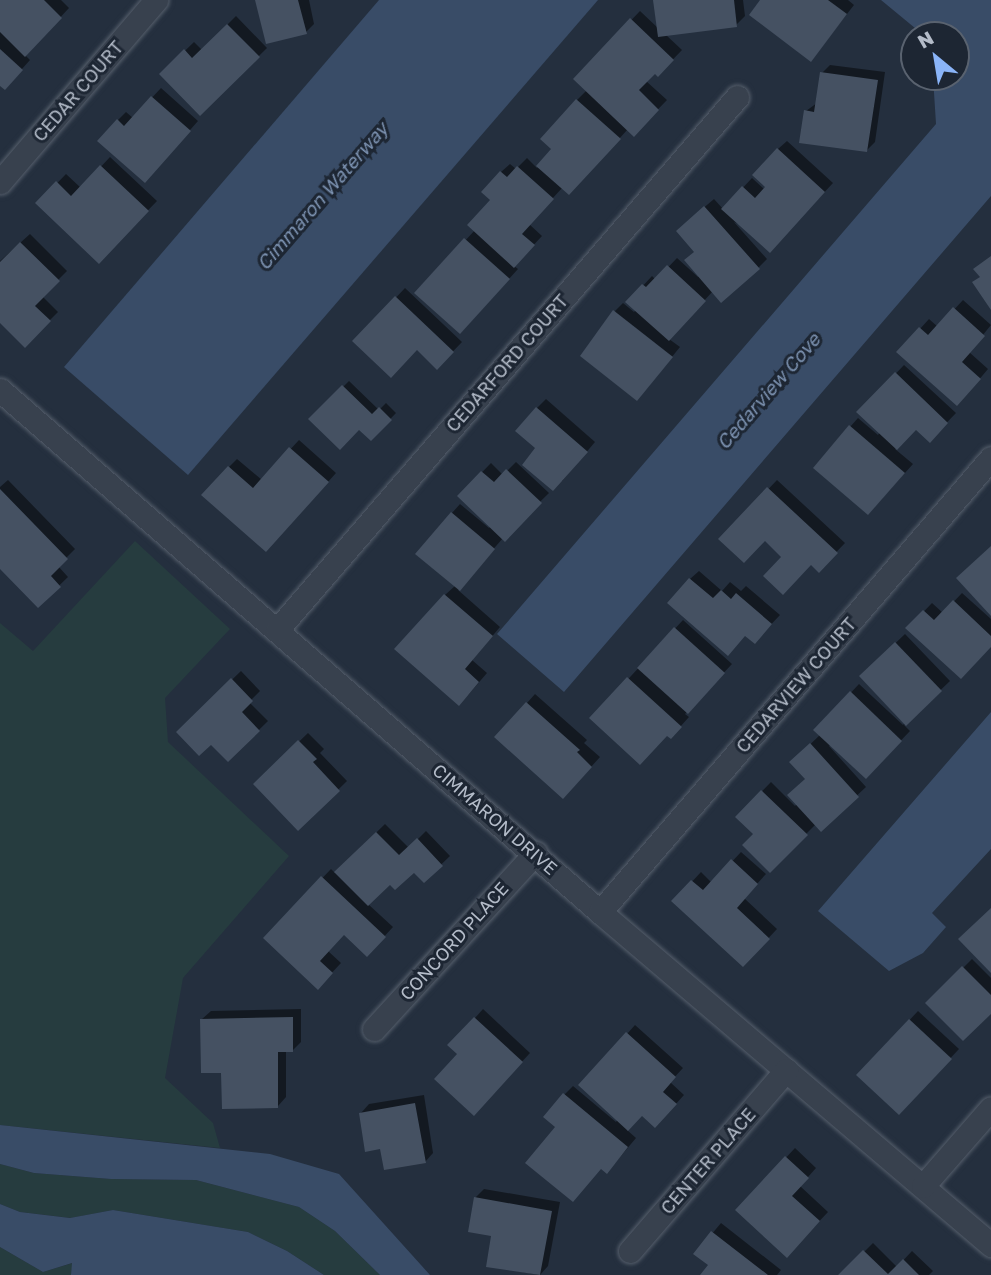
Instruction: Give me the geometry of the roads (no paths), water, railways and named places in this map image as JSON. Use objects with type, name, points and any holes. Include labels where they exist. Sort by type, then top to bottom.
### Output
[{"type":"street","name":"CEDAR COURT","points":[[0,182],[156,0]]},
{"type":"street","name":"CEDARFORD COURT","points":[[277,630],[737,97]]},
{"type":"street","name":"CIMMARON DRIVE","points":[[0,390],[600,912],[991,1245]]},
{"type":"street","name":"CEDARVIEW COURT","points":[[600,912],[991,458]]},
{"type":"street","name":"CONCORD PLACE","points":[[374,1029],[535,853]]},
{"type":"street","name":"CENTER PLACE","points":[[630,1251],[786,1070]]},
{"type":"street","points":[[923,1186],[991,1108]]},
{"type":"water","name":"Cimmaron Waterway","points":[[379,0],[598,0],[188,475],[64,367]]},
{"type":"water","name":"Cedarview Cove","points":[[881,0],[991,0],[991,196],[564,692],[497,634],[936,124],[934,91],[970,91],[970,21],[906,21]]},
{"type":"water","points":[[991,712],[991,849],[932,913],[946,927],[923,953],[889,971],[818,911]]},
{"type":"water","points":[[0,1125],[270,1154],[339,1174],[430,1275],[380,1275],[335,1231],[299,1207],[196,1180],[111,1179],[34,1173],[0,1164]]},
{"type":"water","points":[[0,1204],[20,1212],[70,1218],[113,1210],[248,1232],[287,1251],[324,1275],[71,1275],[72,1263],[43,1272],[0,1247]]}]
